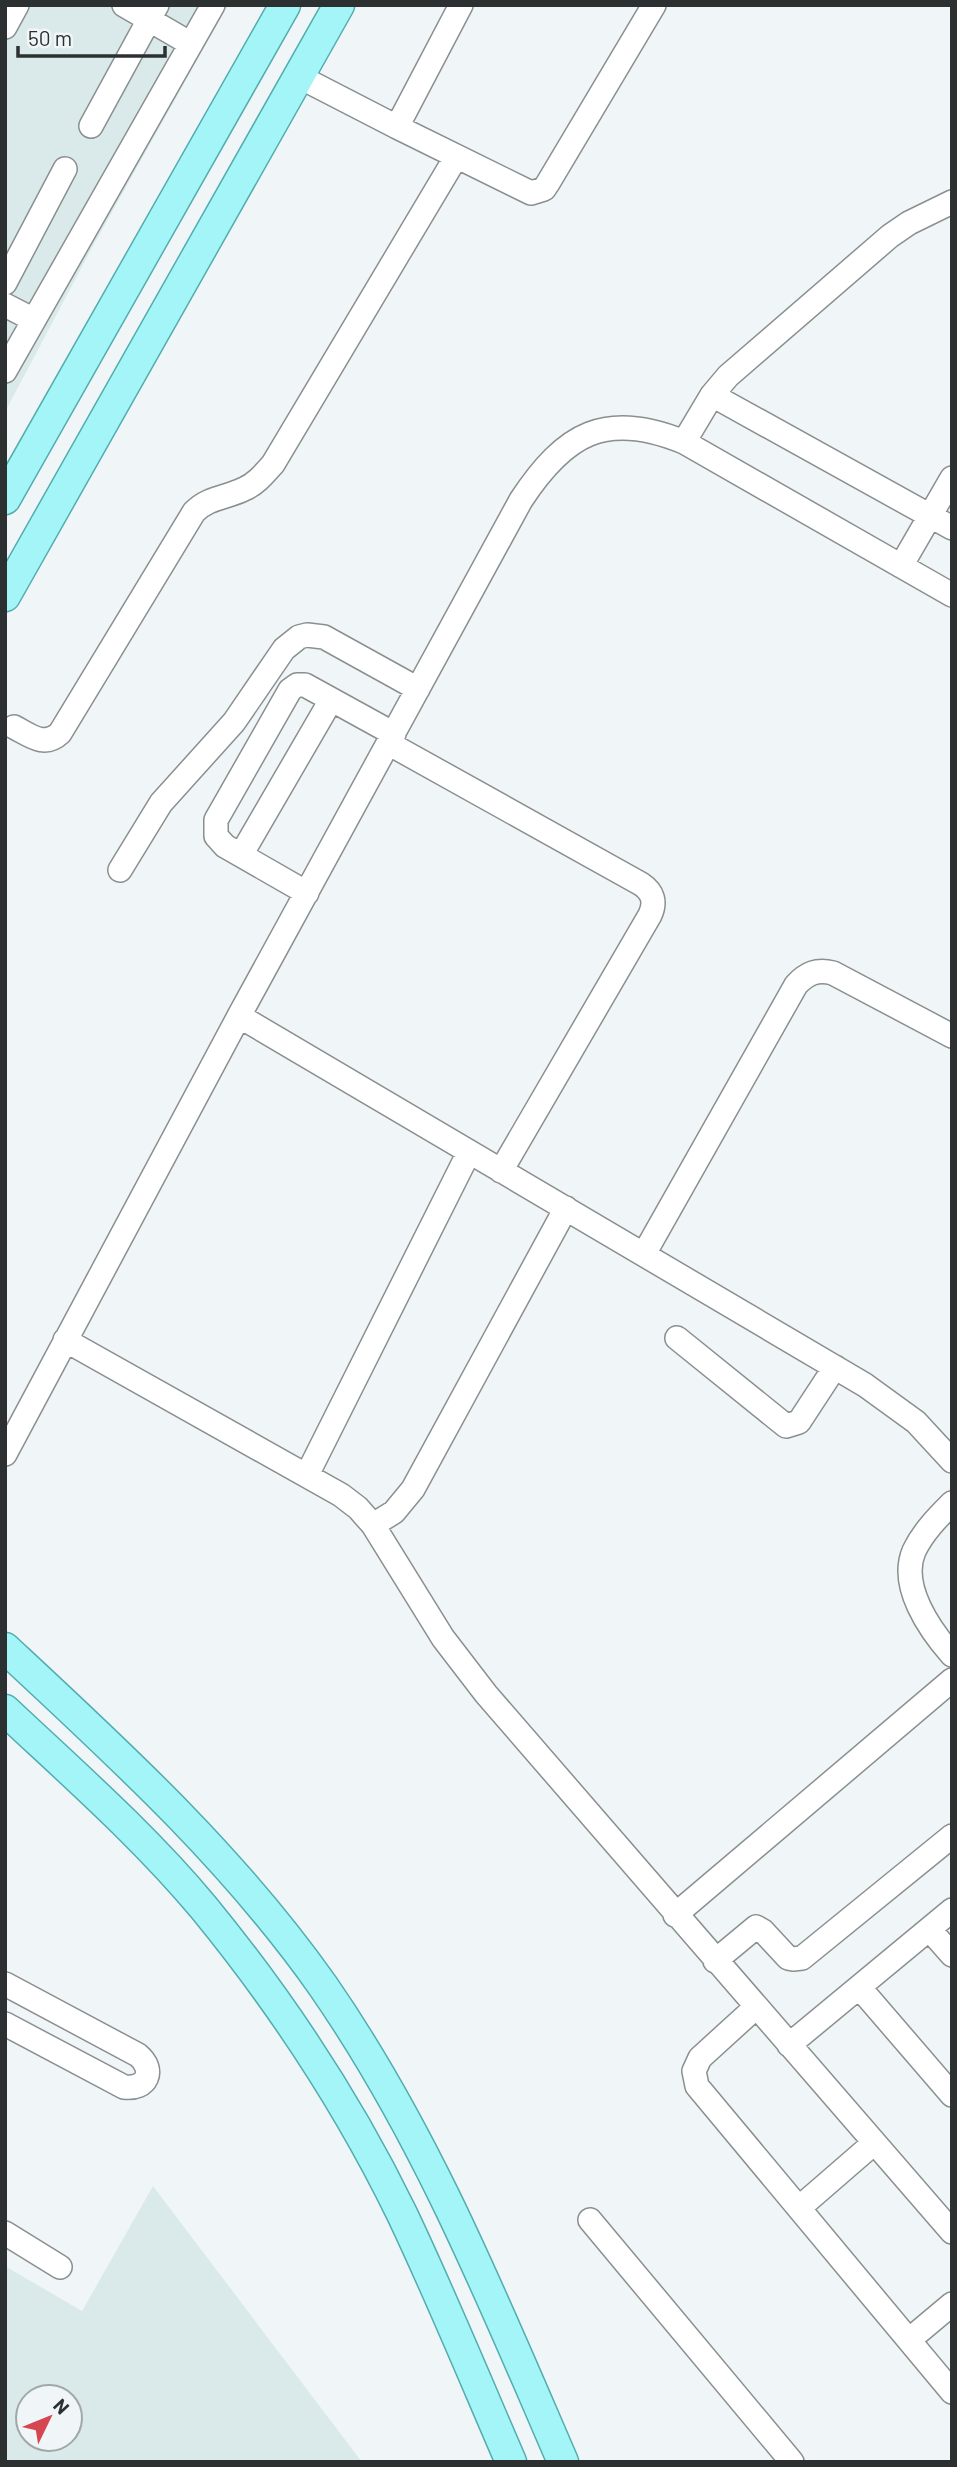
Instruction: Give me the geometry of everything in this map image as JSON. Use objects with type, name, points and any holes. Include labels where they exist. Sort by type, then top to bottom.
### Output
[{"type":"main road","points":[[5,499],[285,5]]},
{"type":"main road","points":[[5,596],[339,5]]},
{"type":"main road","points":[[5,1648],[139,1773],[193,1828],[251,1892],[329,1995],[389,2089],[421,2146],[472,2253],[563,2462]]},
{"type":"main road","points":[[5,1710],[109,1808],[192,1896],[246,1962],[288,2020],[361,2136],[401,2213],[511,2462]]},
{"type":"lane","points":[[5,27],[17,5]]},
{"type":"lane","points":[[124,5],[153,13],[191,44]]},
{"type":"lane","points":[[5,371],[213,5]]},
{"type":"lane","points":[[397,127],[461,5]]},
{"type":"lane","points":[[298,76],[531,193],[544,189],[654,5]]},
{"type":"lane","points":[[91,126],[153,13]]},
{"type":"lane","points":[[14,727],[44,741],[60,733],[194,512],[204,503],[253,485],[273,464],[456,157]]},
{"type":"lane","points":[[6,277],[65,169]]},
{"type":"lane","points":[[684,442],[712,395],[737,368],[890,236],[909,223],[952,202]]},
{"type":"lane","points":[[5,304],[34,320]]},
{"type":"lane","points":[[712,395],[952,528]]},
{"type":"lane","points":[[5,1454],[239,1016],[521,499],[537,474],[557,454],[581,437],[599,429],[621,427],[646,430],[684,442],[952,595]]},
{"type":"lane","points":[[901,566],[952,478]]},
{"type":"lane","points":[[120,870],[162,803],[234,722],[291,642],[307,635],[324,637],[418,689]]},
{"type":"lane","points":[[307,893],[225,846],[216,836],[216,820],[290,690],[301,684],[641,884],[651,893],[653,900],[650,915],[501,1171]]},
{"type":"lane","points":[[241,855],[331,700]]},
{"type":"lane","points":[[644,1254],[803,977],[822,971],[832,973],[952,1036]]},
{"type":"lane","points":[[239,1016],[865,1385],[916,1422],[952,1461]]},
{"type":"lane","points":[[307,1475],[469,1152]]},
{"type":"lane","points":[[373,1525],[394,1511],[413,1489],[566,1208]]},
{"type":"lane","points":[[677,1338],[786,1426],[799,1422],[835,1367]]},
{"type":"lane","points":[[65,1340],[349,1500],[373,1525],[443,1638],[473,1679],[952,2232]]},
{"type":"lane","points":[[952,1503],[923,1536],[913,1553],[911,1570],[913,1589],[920,1609],[952,1655]]},
{"type":"lane","points":[[675,1915],[952,1680]]},
{"type":"lane","points":[[715,1961],[756,1927],[788,1958],[802,1958],[952,1836]]},
{"type":"lane","points":[[789,2045],[952,1910]]},
{"type":"lane","points":[[929,1929],[952,1955]]},
{"type":"lane","points":[[5,1984],[138,2055],[145,2061],[148,2069],[146,2078],[141,2085],[124,2087],[5,2024]]},
{"type":"lane","points":[[859,1987],[952,2095]]},
{"type":"lane","points":[[756,2007],[700,2058],[696,2064],[694,2078],[697,2086],[952,2392]]},
{"type":"lane","points":[[799,2208],[874,2143]]},
{"type":"lane","points":[[590,2220],[792,2462]]},
{"type":"lane","points":[[5,2233],[60,2267]]},
{"type":"lane","points":[[909,2340],[952,2304]]},
{"type":"shaded area","points":[[5,5],[228,5],[93,246],[5,412]]},
{"type":"shaded area","points":[[153,2186],[362,2462],[5,2462],[5,2266],[82,2311]]}]
